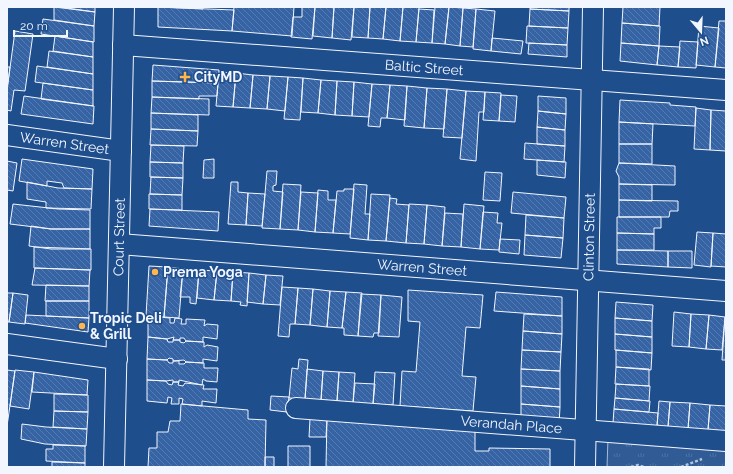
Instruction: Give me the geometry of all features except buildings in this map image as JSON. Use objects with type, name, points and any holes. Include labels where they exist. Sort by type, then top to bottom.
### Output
[{"type":"street","name":"Court Street","points":[[114,467],[124,7]]},
{"type":"street","name":"Clinton Street","points":[[585,467],[587,279],[593,7]]},
{"type":"street","name":"Baltic Street","points":[[123,45],[726,90]]},
{"type":"street","name":"Warren Street","points":[[7,135],[121,151]]},
{"type":"street","name":"Warren Street","points":[[119,244],[726,290]]},
{"type":"street","points":[[7,344],[117,359]]},
{"type":"street","name":"Verandah Place","points":[[296,408],[726,441]]},
{"type":"path","points":[[681,467],[696,460],[708,458]]},
{"type":"path","points":[[631,467],[638,465],[644,467]]},
{"type":"green space","points":[[608,438],[726,448],[726,467],[607,467]]},
{"type":"place","name":"CityMD","points":[[185,77]]},
{"type":"place","name":"Prema Yoga","points":[[155,272]]},
{"type":"place","name":"Tropic Deli & Grill","points":[[82,326]]}]
